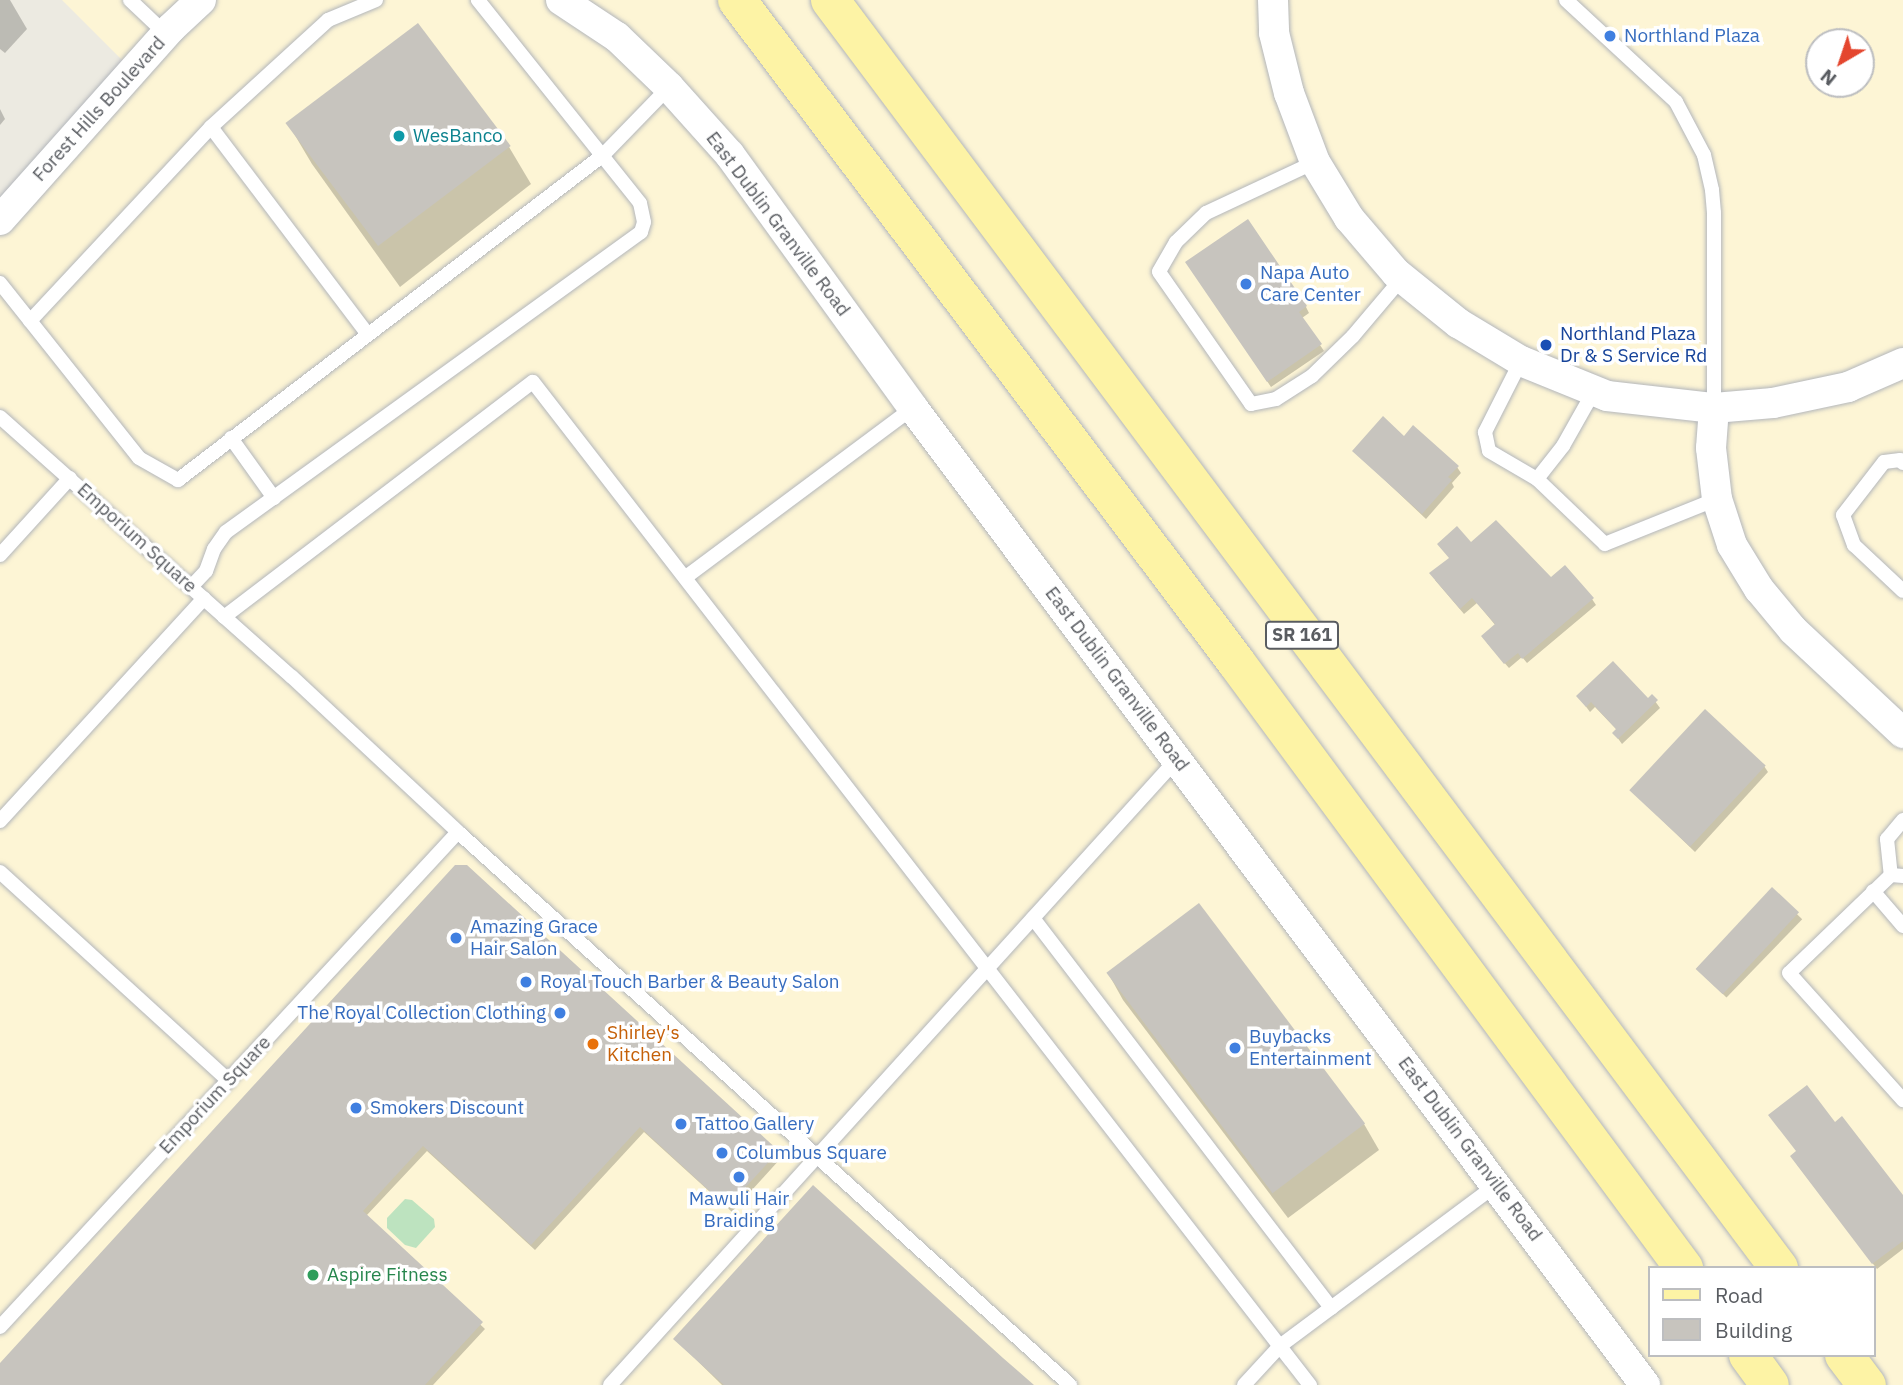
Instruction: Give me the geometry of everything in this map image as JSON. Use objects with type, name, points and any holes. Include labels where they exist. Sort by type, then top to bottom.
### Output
[{"type":"main road","points":[[737,0],[1236,662],[1683,1266]]},
{"type":"main road","points":[[799,0],[981,203]]},
{"type":"main road","name":"SR 161","points":[[830,0],[1778,1266]]},
{"type":"main road","points":[[1749,1357],[1770,1385]]},
{"type":"main road","points":[[1846,1357],[1867,1385]]},
{"type":"street","name":"Forest Hills Boulevard","points":[[0,220],[166,34],[201,0]]},
{"type":"street","name":"East Dublin Granville Road","points":[[561,0],[617,37],[669,87],[730,155],[914,408],[1645,1385]]},
{"type":"street","points":[[1273,0],[1274,33],[1289,93],[1315,162],[1349,218],[1402,278],[1458,323],[1521,361],[1607,396],[1714,408],[1773,403],[1848,387],[1903,363]]},
{"type":"street","points":[[1714,408],[1711,448],[1717,499],[1732,545],[1759,589],[1793,630],[1903,733]]},
{"type":"lane","points":[[130,0],[166,34]]},
{"type":"lane","points":[[30,321],[211,127],[328,20],[376,0]]},
{"type":"lane","points":[[191,587],[206,571],[214,549],[226,532],[641,232],[644,222],[640,203],[478,0]]},
{"type":"lane","points":[[1566,0],[1676,102],[1704,155],[1714,213],[1714,408]]},
{"type":"lane","points":[[0,283],[139,458],[178,480],[602,156],[669,87]]},
{"type":"lane","points":[[211,127],[367,333]]},
{"type":"lane","points":[[1315,162],[1206,213],[1176,242],[1159,272],[1251,404],[1276,399],[1312,376],[1353,336],[1402,278]]},
{"type":"lane","points":[[1521,361],[1485,432],[1489,452],[1537,479],[1605,544],[1717,499]]},
{"type":"lane","points":[[224,617],[533,382],[1310,1385]]},
{"type":"lane","points":[[1537,479],[1563,446],[1594,391]]},
{"type":"lane","points":[[686,577],[914,408]]},
{"type":"lane","name":"Emporium Square","points":[[0,418],[204,598],[817,1157]]},
{"type":"lane","points":[[231,438],[274,498]]},
{"type":"lane","points":[[1903,463],[1900,460],[1884,462],[1843,516],[1854,545],[1903,591]]},
{"type":"lane","points":[[0,555],[70,478]]},
{"type":"lane","points":[[0,821],[204,598]]},
{"type":"lane","points":[[610,1385],[1177,759]]},
{"type":"lane","points":[[1903,820],[1887,839],[1897,876],[1873,891],[1789,972],[1903,1100]]},
{"type":"lane","name":"Emporium Square","points":[[0,1327],[458,832]]},
{"type":"lane","points":[[0,872],[229,1081]]},
{"type":"lane","points":[[1873,891],[1903,926]]},
{"type":"lane","points":[[1033,918],[1331,1308]]},
{"type":"lane","points":[[817,1157],[1070,1385]]},
{"type":"lane","points":[[1244,1385],[1280,1346],[1497,1184]]},
{"type":"shaded area","points":[[62,0],[1903,0],[1903,1385],[0,1385],[0,218],[133,71]]},
{"type":"green space","points":[[405,1199],[412,1200],[434,1219],[435,1227],[416,1248],[405,1245],[387,1228],[387,1218]]},
{"type":"building","name":"WesBanco","points":[[418,23],[511,146],[378,246],[285,123]]},
{"type":"building","name":"Napa Auto Care Center","points":[[1248,219],[1307,306],[1299,312],[1322,344],[1267,382],[1185,262]]},
{"type":"building","points":[[1383,416],[1404,436],[1413,425],[1459,466],[1448,477],[1452,480],[1422,514],[1352,451]]},
{"type":"building","points":[[1496,520],[1551,577],[1565,565],[1594,598],[1522,659],[1518,653],[1504,664],[1481,636],[1495,624],[1472,598],[1460,609],[1429,573],[1449,558],[1437,544],[1457,526],[1471,542]]},
{"type":"building","points":[[1613,661],[1648,698],[1652,694],[1658,700],[1618,739],[1612,733],[1616,729],[1591,702],[1586,707],[1576,696]]},
{"type":"building","points":[[1705,709],[1766,766],[1690,847],[1629,790]]},
{"type":"building","points":[[455,865],[467,865],[779,1151],[727,1207],[640,1127],[531,1245],[423,1146],[363,1211],[483,1322],[425,1385],[0,1385],[0,1363]]},
{"type":"building","points":[[1772,887],[1799,912],[1723,994],[1696,969]]},
{"type":"building","name":"Buybacks Entertainment","points":[[1199,903],[1365,1123],[1272,1193],[1106,973]]},
{"type":"building","points":[[1807,1085],[1835,1122],[1842,1116],[1903,1195],[1903,1241],[1872,1264],[1790,1156],[1796,1151],[1768,1115]]},
{"type":"building","points":[[813,1185],[1034,1385],[724,1385],[673,1339]]},
{"type":"place","name":"Northland Plaza","points":[[1610,36]]},
{"type":"place","name":"WesBanco","points":[[399,136]]},
{"type":"place","name":"Napa Auto Care Center","points":[[1246,284]]},
{"type":"place","name":"Northland Plaza Dr & S Service Rd","points":[[1546,345]]},
{"type":"place","name":"Amazing Grace Hair Salon","points":[[456,938]]},
{"type":"place","name":"Royal Touch Barber & Beauty Salon","points":[[526,982]]},
{"type":"place","name":"The Royal Collection Clothing","points":[[560,1013]]},
{"type":"place","name":"Shirley's Kitchen","points":[[593,1044]]},
{"type":"place","name":"Buybacks Entertainment","points":[[1235,1048]]},
{"type":"place","name":"Smokers Discount","points":[[356,1108]]},
{"type":"place","name":"Tattoo Gallery","points":[[681,1124]]},
{"type":"place","name":"Columbus Square","points":[[722,1153]]},
{"type":"place","name":"Mawuli Hair Braiding","points":[[739,1177]]},
{"type":"place","name":"Aspire Fitness","points":[[313,1275]]}]
